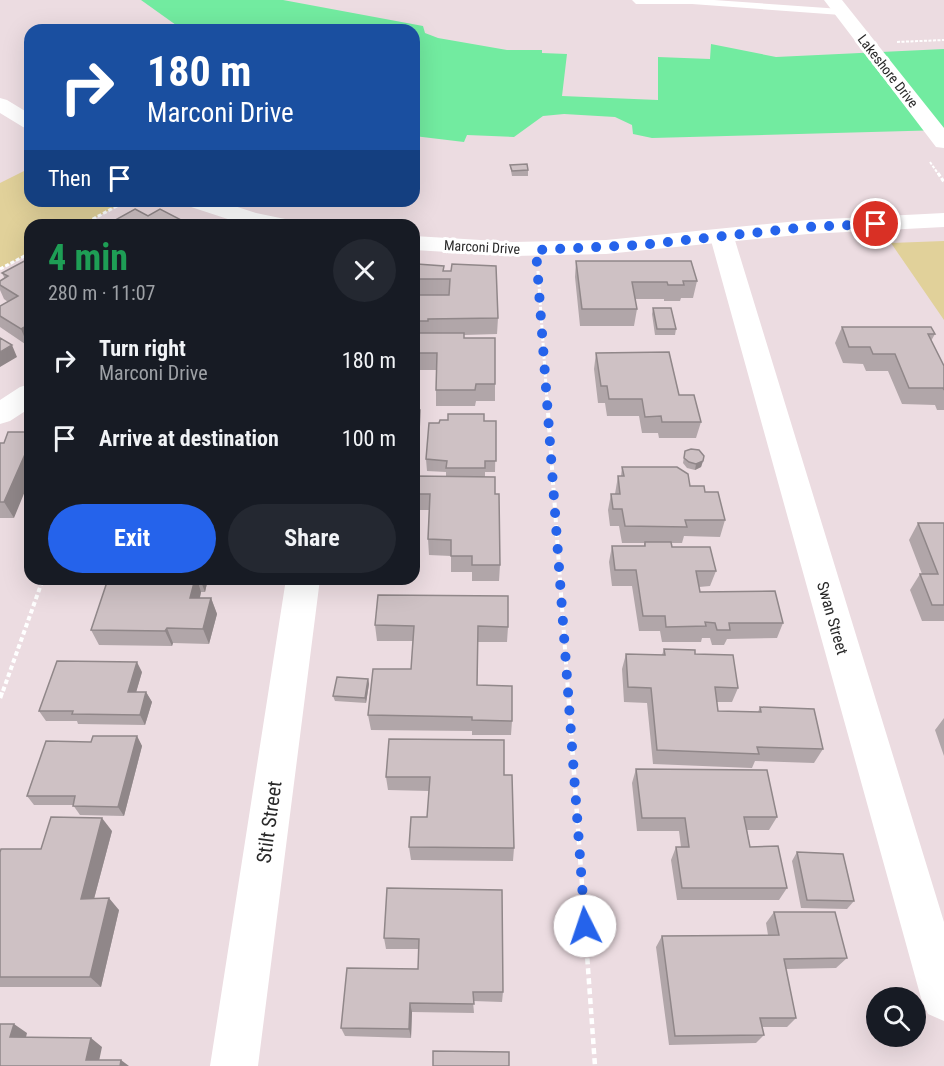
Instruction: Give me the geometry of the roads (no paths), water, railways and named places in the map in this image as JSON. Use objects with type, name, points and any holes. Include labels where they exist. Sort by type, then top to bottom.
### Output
[{"type":"street","name":"Lakeshore Drive","points":[[837,6],[943,141]]},
{"type":"street","points":[[0,104],[24,119]]},
{"type":"street","points":[[214,207],[251,219]]},
{"type":"street","name":"Marconi Drive","points":[[420,243],[536,250],[606,247],[808,227],[944,220]]},
{"type":"street","name":"Swan Street","points":[[722,237],[944,998]]},
{"type":"street","points":[[0,414],[24,398]]},
{"type":"street","name":"Stilt Street","points":[[234,1066],[302,585]]},
{"type":"lane","points":[[636,2],[692,1],[837,6]]}]
